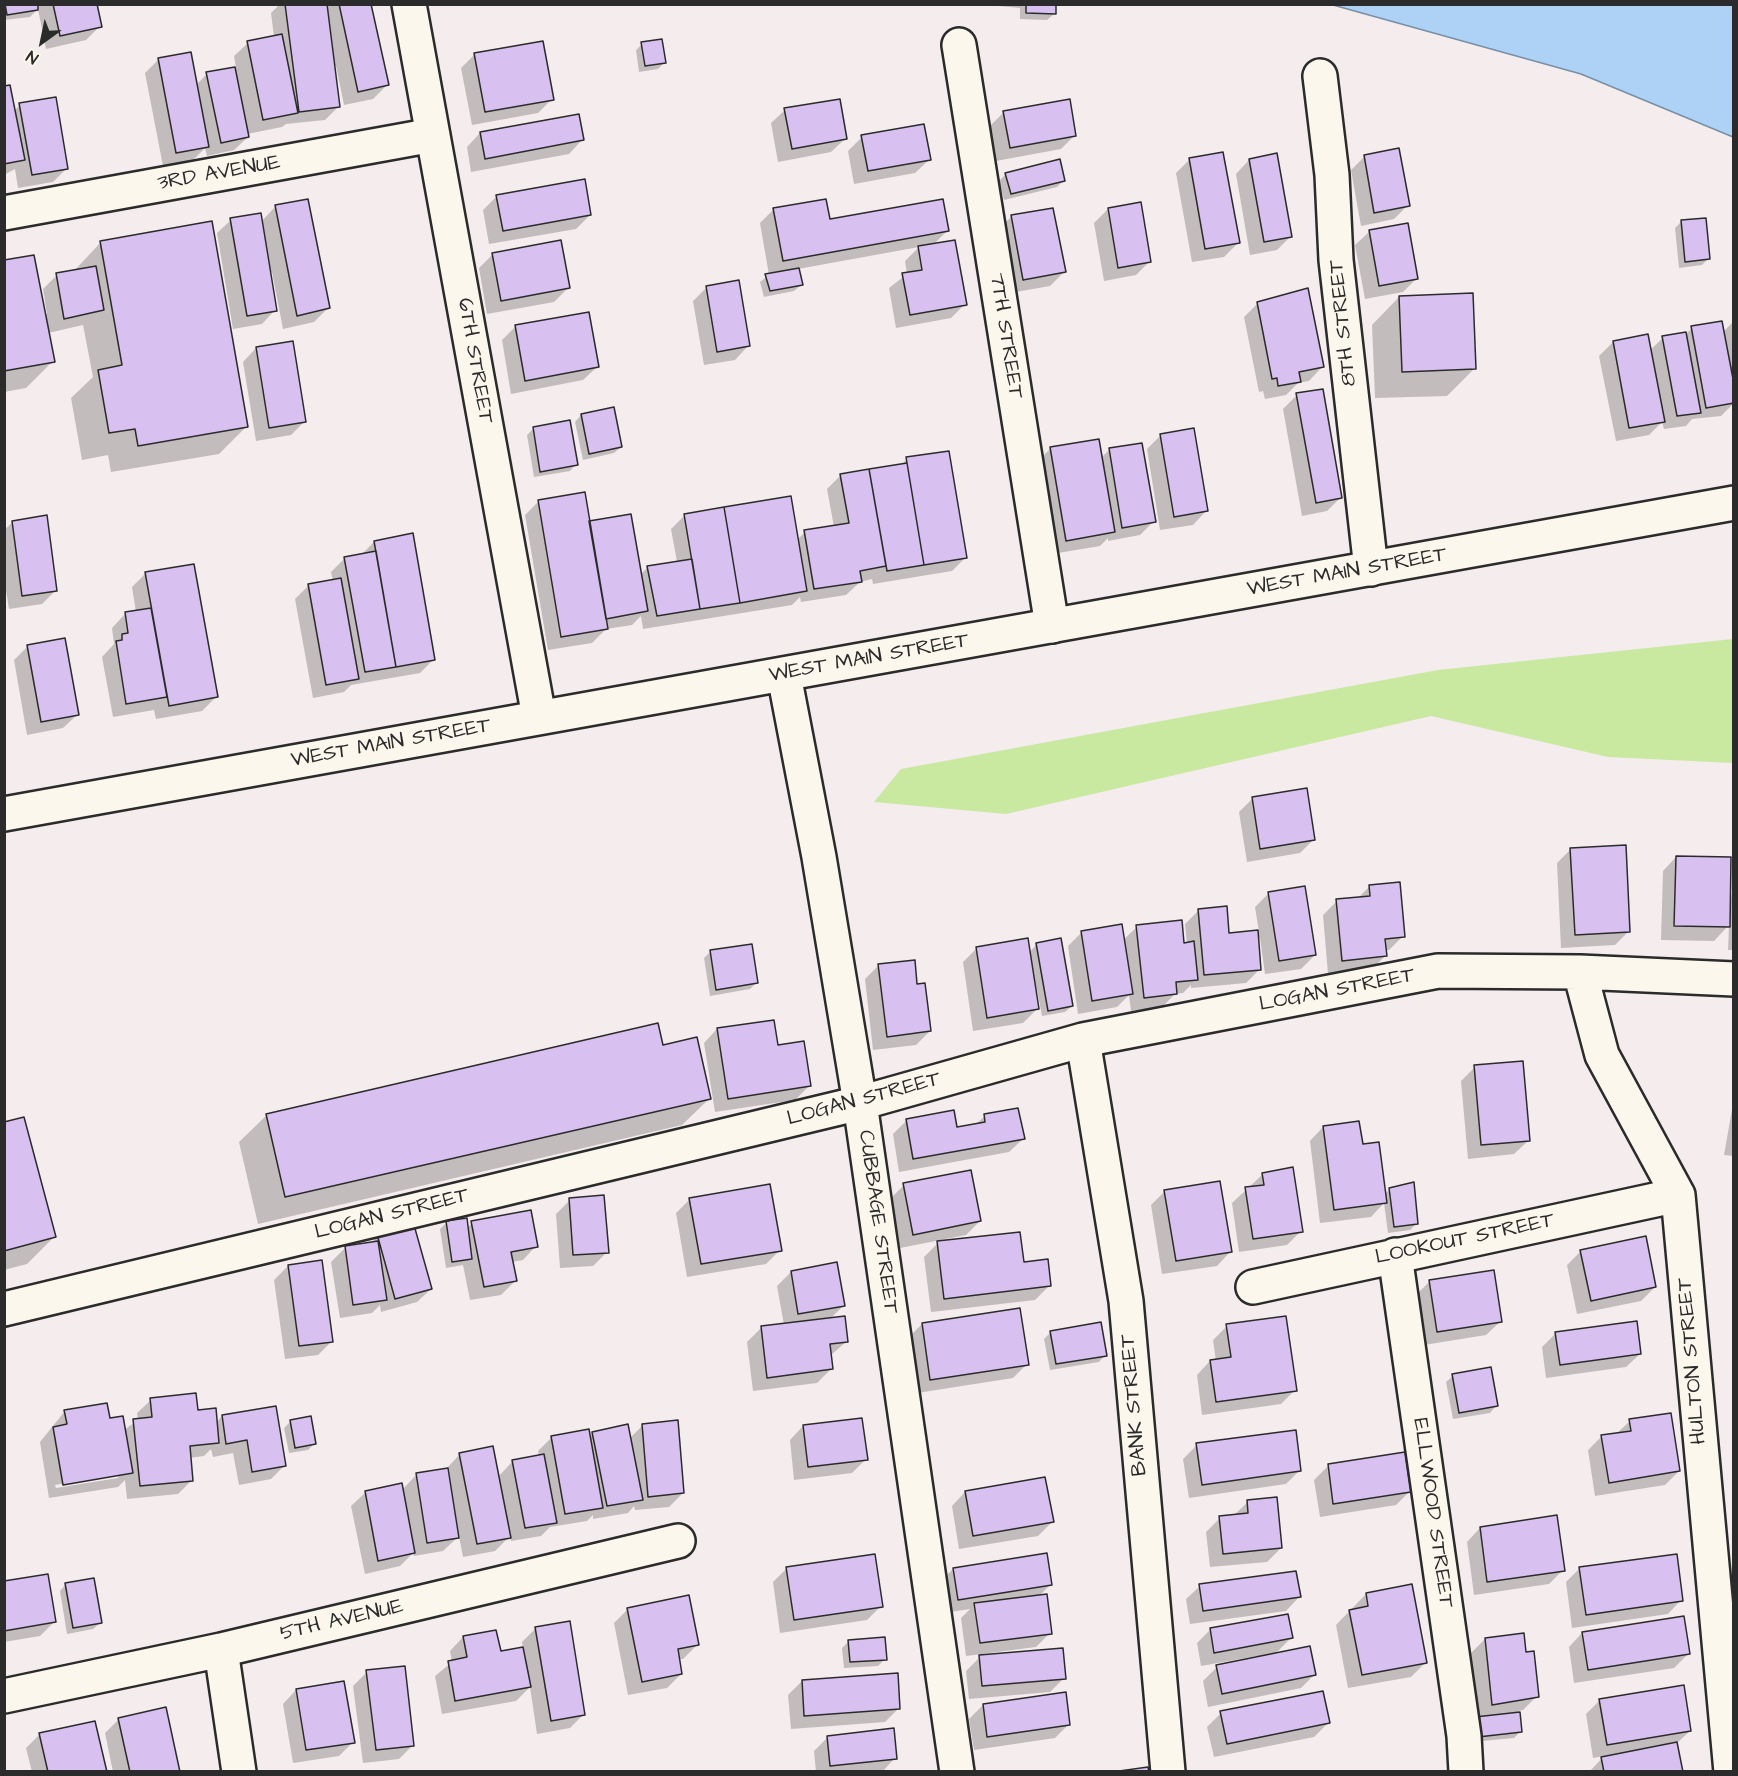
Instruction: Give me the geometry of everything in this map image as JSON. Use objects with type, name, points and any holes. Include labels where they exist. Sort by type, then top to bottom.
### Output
[{"type":"street","name":"6TH STREET","points":[[410,4],[539,717]]},
{"type":"street","name":"7TH STREET","points":[[959,45],[1052,626]]},
{"type":"street","name":"8TH STREET","points":[[1320,76],[1332,175],[1336,260],[1371,569]]},
{"type":"street","name":"3RD AVENUE","points":[[4,213],[432,135]]},
{"type":"street","name":"WEST MAIN STREET","points":[[4,814],[1734,502]]},
{"type":"street","name":"CUBBAGE STREET","points":[[784,675],[819,857],[860,1103],[957,1772]]},
{"type":"street","name":"LOGAN STREET","points":[[4,1309],[860,1103],[1083,1040],[1438,971],[1580,972],[1734,979]]},
{"type":"street","name":"HULTON STREET","points":[[1580,972],[1602,1055],[1678,1195],[1731,1772]]},
{"type":"street","name":"BANK STREET","points":[[1083,1040],[1126,1301],[1168,1772]]},
{"type":"street","name":"LOOKOUT STREET","points":[[1253,1287],[1395,1254],[1678,1195]]},
{"type":"street","name":"ELLWOOD STREET","points":[[1395,1254],[1464,1736],[1466,1772]]},
{"type":"street","name":"5TH AVENUE","points":[[4,1696],[221,1650],[678,1541]]},
{"type":"street","points":[[221,1650],[239,1772]]},
{"type":"green space","points":[[1733,639],[1733,763],[1608,757],[1431,716],[1006,814],[874,802],[901,769],[1438,670]]},
{"type":"water","points":[[1333,5],[1733,5],[1733,137],[1581,74]]},
{"type":"building","points":[[5,4],[38,4],[38,10],[7,15]]},
{"type":"building","points":[[53,4],[97,4],[102,27],[60,36]]},
{"type":"building","points":[[285,4],[327,4],[340,107],[299,112]]},
{"type":"building","points":[[339,4],[371,4],[389,85],[358,92]]},
{"type":"building","points":[[1026,4],[1056,4],[1056,14],[1026,13]]},
{"type":"building","points":[[282,34],[298,113],[263,120],[247,41]]},
{"type":"building","points":[[662,39],[666,63],[645,66],[641,42]]},
{"type":"building","points":[[543,41],[554,100],[485,112],[474,53]]},
{"type":"building","points":[[191,52],[209,147],[176,153],[158,58]]},
{"type":"building","points":[[235,67],[249,137],[221,143],[206,72]]},
{"type":"building","points":[[10,85],[25,160],[4,164],[4,86]]},
{"type":"building","points":[[56,97],[68,169],[32,175],[19,103]]},
{"type":"building","points":[[840,99],[847,139],[792,149],[784,108]]},
{"type":"building","points":[[1070,99],[1076,136],[1010,148],[1003,111]]},
{"type":"building","points":[[579,114],[584,140],[485,159],[480,132]]},
{"type":"building","points":[[924,124],[931,160],[868,171],[861,135]]},
{"type":"building","points":[[1399,148],[1410,206],[1374,213],[1364,155]]},
{"type":"building","points":[[1223,152],[1240,243],[1205,249],[1189,158]]},
{"type":"building","points":[[1277,153],[1292,237],[1264,242],[1249,159]]},
{"type":"building","points":[[1060,159],[1065,181],[1011,194],[1005,173]]},
{"type":"building","points":[[585,179],[591,215],[503,231],[496,195]]},
{"type":"building","points":[[308,199],[330,308],[297,316],[275,205]]},
{"type":"building","points":[[826,199],[830,219],[943,199],[949,231],[783,261],[773,208]]},
{"type":"building","points":[[1141,202],[1151,262],[1118,268],[1108,208]]},
{"type":"building","points":[[1053,208],[1066,272],[1023,280],[1011,215]]},
{"type":"building","points":[[261,213],[277,311],[247,316],[230,218]]},
{"type":"building","points":[[1706,218],[1710,259],[1685,262],[1681,220]]},
{"type":"building","points":[[212,221],[248,427],[138,446],[135,429],[109,433],[98,370],[122,365],[100,241]]},
{"type":"building","points":[[1408,223],[1418,279],[1379,286],[1369,230]]},
{"type":"building","points":[[561,240],[570,288],[501,301],[492,253]]},
{"type":"building","points":[[955,240],[967,305],[910,315],[902,273],[922,270],[918,246]]},
{"type":"building","points":[[34,255],[55,362],[4,371],[4,260]]},
{"type":"building","points":[[96,266],[104,310],[64,319],[56,273]]},
{"type":"building","points":[[799,268],[803,285],[770,291],[765,274]]},
{"type":"building","points":[[739,280],[750,346],[717,352],[706,286]]},
{"type":"building","points":[[1308,288],[1324,367],[1299,372],[1301,382],[1278,386],[1277,378],[1272,379],[1257,302]]},
{"type":"building","points":[[1473,293],[1476,369],[1402,372],[1399,296]]},
{"type":"building","points":[[589,312],[599,367],[525,381],[515,325]]},
{"type":"building","points":[[1722,321],[1734,384],[1734,403],[1706,408],[1691,326]]},
{"type":"building","points":[[1686,332],[1701,413],[1677,416],[1662,336]]},
{"type":"building","points":[[1648,334],[1665,422],[1629,428],[1613,341]]},
{"type":"building","points":[[293,341],[306,422],[269,428],[256,347]]},
{"type":"building","points":[[1323,389],[1342,498],[1316,503],[1296,393]]},
{"type":"building","points":[[614,407],[622,447],[589,454],[581,414]]},
{"type":"building","points":[[570,420],[578,465],[540,472],[533,427]]},
{"type":"building","points":[[1194,428],[1208,511],[1174,517],[1160,434]]},
{"type":"building","points":[[1099,439],[1115,532],[1066,541],[1050,447]]},
{"type":"building","points":[[1142,443],[1156,522],[1122,528],[1109,448]]},
{"type":"building","points":[[949,451],[967,558],[924,565],[906,457]]},
{"type":"building","points":[[907,463],[924,565],[887,571],[869,469]]},
{"type":"building","points":[[869,469],[886,566],[860,571],[862,582],[814,589],[804,530],[849,523],[840,474]]},
{"type":"building","points":[[585,492],[608,629],[561,637],[538,500]]},
{"type":"building","points":[[791,496],[807,591],[740,603],[724,507]]},
{"type":"building","points":[[724,507],[740,603],[700,609],[684,514]]},
{"type":"building","points":[[631,514],[648,611],[606,619],[589,521]]},
{"type":"building","points":[[47,515],[57,591],[22,596],[12,521]]},
{"type":"building","points":[[413,533],[435,660],[396,667],[374,541]]},
{"type":"building","points":[[376,551],[396,667],[365,672],[344,557]]},
{"type":"building","points":[[692,559],[700,609],[657,616],[647,566]]},
{"type":"building","points":[[194,564],[218,697],[169,706],[145,572]]},
{"type":"building","points":[[341,578],[359,679],[326,685],[308,584]]},
{"type":"building","points":[[151,608],[167,697],[126,704],[116,641],[122,640],[122,634],[128,633],[125,612]]},
{"type":"building","points":[[65,638],[79,715],[41,722],[27,645]]},
{"type":"building","points":[[1307,788],[1315,840],[1260,849],[1252,797]]},
{"type":"building","points":[[1626,845],[1630,932],[1575,935],[1570,848]]},
{"type":"building","points":[[1676,856],[1731,857],[1730,927],[1674,926]]},
{"type":"building","points":[[1400,882],[1405,937],[1385,939],[1387,956],[1342,961],[1336,899],[1370,896],[1369,885]]},
{"type":"building","points":[[1305,886],[1316,955],[1279,961],[1268,892]]},
{"type":"building","points":[[1227,906],[1229,933],[1258,930],[1261,970],[1204,975],[1198,909]]},
{"type":"building","points":[[1182,920],[1184,943],[1194,941],[1198,980],[1176,982],[1177,994],[1144,998],[1136,925]]},
{"type":"building","points":[[1122,924],[1133,994],[1092,1001],[1081,931]]},
{"type":"building","points":[[1028,938],[1039,1009],[987,1018],[976,947]]},
{"type":"building","points":[[1061,938],[1073,1006],[1048,1011],[1036,943]]},
{"type":"building","points":[[752,944],[758,983],[716,990],[710,950]]},
{"type":"building","points":[[915,960],[917,984],[925,983],[931,1031],[887,1037],[878,964]]},
{"type":"building","points":[[774,1020],[778,1045],[804,1041],[811,1086],[728,1099],[717,1028]]},
{"type":"building","points":[[658,1023],[663,1045],[697,1037],[711,1099],[285,1197],[266,1114]]},
{"type":"building","points":[[1523,1061],[1530,1141],[1481,1145],[1474,1065]]},
{"type":"building","points":[[1018,1108],[1025,1139],[913,1159],[906,1119],[954,1110],[957,1127],[985,1122],[984,1114]]},
{"type":"building","points":[[24,1117],[56,1237],[4,1251],[4,1122]]},
{"type":"building","points":[[1359,1121],[1363,1144],[1379,1142],[1387,1203],[1334,1210],[1323,1126]]},
{"type":"building","points":[[1293,1167],[1303,1232],[1253,1239],[1245,1187],[1264,1185],[1262,1173]]},
{"type":"building","points":[[971,1170],[981,1221],[913,1235],[903,1183]]},
{"type":"building","points":[[1220,1181],[1232,1252],[1176,1261],[1164,1190]]},
{"type":"building","points":[[1414,1182],[1418,1224],[1394,1227],[1389,1188]]},
{"type":"building","points":[[770,1184],[782,1251],[701,1264],[689,1198]]},
{"type":"building","points":[[604,1195],[609,1253],[573,1255],[569,1198]]},
{"type":"building","points":[[531,1210],[538,1247],[511,1252],[517,1281],[484,1287],[471,1221]]},
{"type":"building","points":[[467,1218],[472,1259],[452,1262],[446,1221]]},
{"type":"building","points":[[414,1225],[432,1289],[395,1299],[377,1234]]},
{"type":"building","points":[[1020,1232],[1024,1262],[1048,1259],[1051,1286],[944,1299],[937,1241]]},
{"type":"building","points":[[1646,1236],[1656,1287],[1591,1301],[1580,1250]]},
{"type":"building","points":[[378,1241],[387,1300],[353,1305],[345,1246]]},
{"type":"building","points":[[322,1260],[333,1342],[299,1346],[288,1265]]},
{"type":"building","points":[[837,1262],[845,1306],[798,1314],[791,1271]]},
{"type":"building","points":[[1494,1270],[1502,1322],[1437,1332],[1429,1280]]},
{"type":"building","points":[[1020,1308],[1029,1365],[930,1380],[922,1323]]},
{"type":"building","points":[[845,1316],[848,1342],[830,1344],[833,1369],[767,1378],[761,1326]]},
{"type":"building","points":[[1286,1316],[1297,1391],[1216,1402],[1210,1360],[1231,1357],[1226,1324]]},
{"type":"building","points":[[1637,1321],[1641,1354],[1560,1365],[1555,1332]]},
{"type":"building","points":[[1101,1322],[1107,1356],[1056,1364],[1050,1331]]},
{"type":"building","points":[[1491,1367],[1498,1406],[1459,1413],[1452,1374]]},
{"type":"building","points":[[196,1393],[198,1410],[216,1408],[219,1443],[190,1446],[193,1481],[140,1486],[133,1419],[152,1417],[150,1398]]},
{"type":"building","points":[[107,1403],[110,1418],[123,1416],[133,1473],[63,1485],[53,1427],[67,1424],[64,1410]]},
{"type":"building","points":[[276,1406],[286,1466],[252,1472],[247,1440],[226,1444],[222,1415]]},
{"type":"building","points":[[1671,1413],[1680,1471],[1609,1483],[1601,1435],[1631,1431],[1629,1419]]},
{"type":"building","points":[[311,1416],[316,1444],[295,1448],[290,1420]]},
{"type":"building","points":[[862,1418],[868,1460],[808,1467],[803,1425]]},
{"type":"building","points":[[678,1420],[684,1493],[648,1497],[642,1424]]},
{"type":"building","points":[[628,1424],[643,1500],[607,1506],[592,1432]]},
{"type":"building","points":[[589,1429],[603,1508],[565,1514],[551,1436]]},
{"type":"building","points":[[1296,1430],[1301,1471],[1202,1485],[1196,1443]]},
{"type":"building","points":[[493,1446],[511,1538],[477,1544],[459,1453]]},
{"type":"building","points":[[1405,1452],[1411,1492],[1333,1504],[1328,1464]]},
{"type":"building","points":[[544,1454],[557,1523],[525,1528],[512,1460]]},
{"type":"building","points":[[448,1468],[459,1538],[427,1543],[416,1473]]},
{"type":"building","points":[[1045,1477],[1054,1522],[973,1536],[965,1491]]},
{"type":"building","points":[[402,1483],[415,1553],[378,1561],[365,1491]]},
{"type":"building","points":[[1277,1497],[1282,1548],[1223,1554],[1219,1516],[1248,1513],[1247,1500]]},
{"type":"building","points":[[1557,1515],[1565,1571],[1487,1582],[1480,1527]]},
{"type":"building","points":[[1047,1553],[1052,1585],[958,1600],[953,1568]]},
{"type":"building","points":[[875,1554],[883,1607],[794,1620],[786,1567]]},
{"type":"building","points":[[1677,1554],[1683,1601],[1586,1615],[1579,1567]]},
{"type":"building","points":[[1296,1571],[1301,1597],[1203,1611],[1199,1584]]},
{"type":"building","points":[[48,1574],[56,1622],[4,1631],[4,1581]]},
{"type":"building","points":[[94,1578],[102,1623],[73,1628],[65,1583]]},
{"type":"building","points":[[1412,1584],[1427,1663],[1362,1675],[1349,1610],[1368,1606],[1366,1593]]},
{"type":"building","points":[[1047,1594],[1052,1634],[980,1643],[974,1603]]},
{"type":"building","points":[[689,1595],[699,1645],[678,1649],[682,1674],[642,1682],[627,1608]]},
{"type":"building","points":[[1288,1614],[1293,1638],[1214,1653],[1210,1628]]},
{"type":"building","points":[[1684,1616],[1690,1654],[1588,1670],[1582,1632]]},
{"type":"building","points":[[570,1621],[585,1715],[551,1721],[535,1627]]},
{"type":"building","points":[[496,1630],[501,1651],[523,1647],[531,1687],[455,1701],[448,1661],[467,1657],[463,1636]]},
{"type":"building","points":[[1524,1633],[1526,1652],[1534,1651],[1539,1697],[1492,1705],[1485,1638]]},
{"type":"building","points":[[885,1637],[887,1660],[850,1662],[848,1640]]},
{"type":"building","points":[[1310,1646],[1316,1675],[1222,1694],[1216,1665]]},
{"type":"building","points":[[1063,1648],[1066,1679],[982,1686],[979,1655]]},
{"type":"building","points":[[405,1666],[414,1746],[376,1750],[366,1670]]},
{"type":"building","points":[[898,1673],[900,1709],[804,1716],[802,1680]]},
{"type":"building","points":[[344,1681],[355,1743],[306,1750],[296,1689]]},
{"type":"building","points":[[1684,1685],[1691,1731],[1607,1745],[1599,1699]]},
{"type":"building","points":[[1323,1691],[1330,1723],[1227,1744],[1220,1711]]},
{"type":"building","points":[[1066,1692],[1070,1725],[987,1737],[983,1704]]},
{"type":"building","points":[[166,1707],[180,1772],[130,1772],[118,1718]]},
{"type":"building","points":[[1520,1712],[1522,1732],[1478,1737],[1475,1717]]},
{"type":"building","points":[[95,1721],[107,1772],[48,1772],[39,1733]]},
{"type":"building","points":[[894,1728],[897,1759],[830,1766],[827,1736]]},
{"type":"building","points":[[1677,1742],[1683,1772],[1604,1772],[1601,1757]]},
{"type":"building","points":[[1148,1767],[1149,1772],[1112,1772]]}]
